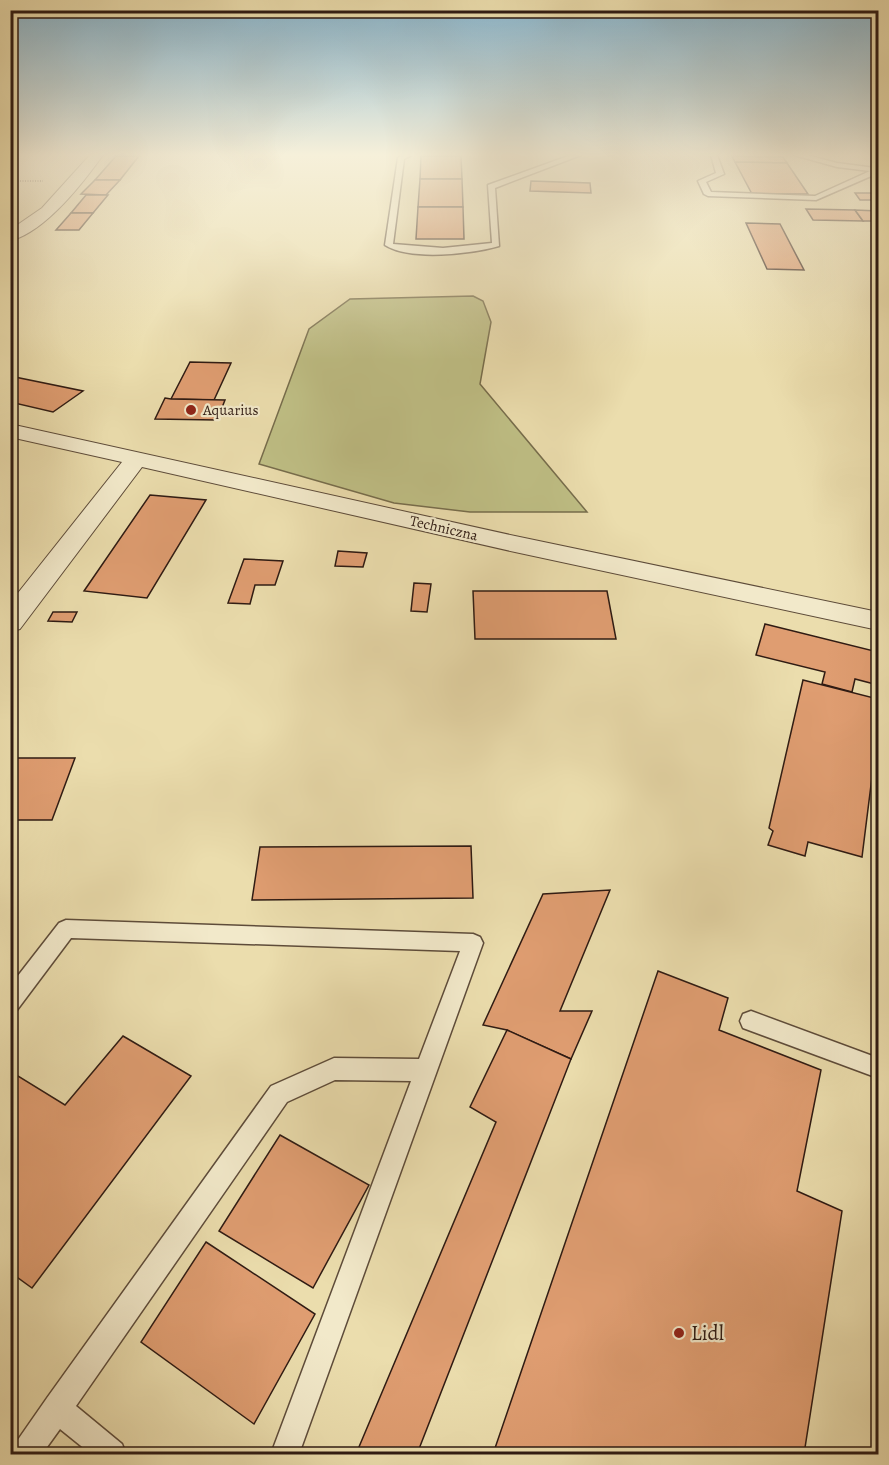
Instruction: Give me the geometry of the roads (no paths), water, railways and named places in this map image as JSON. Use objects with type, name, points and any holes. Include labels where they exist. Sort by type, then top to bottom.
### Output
[{"type":"street","points":[[10,236],[33,223]]},
{"type":"street","name":"Techniczna","points":[[10,430],[503,542],[879,621]]},
{"type":"street","points":[[10,623],[137,458]]},
{"type":"lane","points":[[392,223],[389,244],[403,250],[482,250],[496,244],[494,223]]},
{"type":"lane","points":[[10,1003],[66,929],[473,943],[285,1455]]},
{"type":"lane","points":[[751,1021],[879,1068]]},
{"type":"lane","points":[[24,1455],[279,1094],[334,1069],[426,1070]]},
{"type":"lane","points":[[57,1408],[112,1455]]},
{"type":"place","name":"Aquarius","points":[[191,410]]},
{"type":"place","name":"Lidl","points":[[679,1333]]}]
